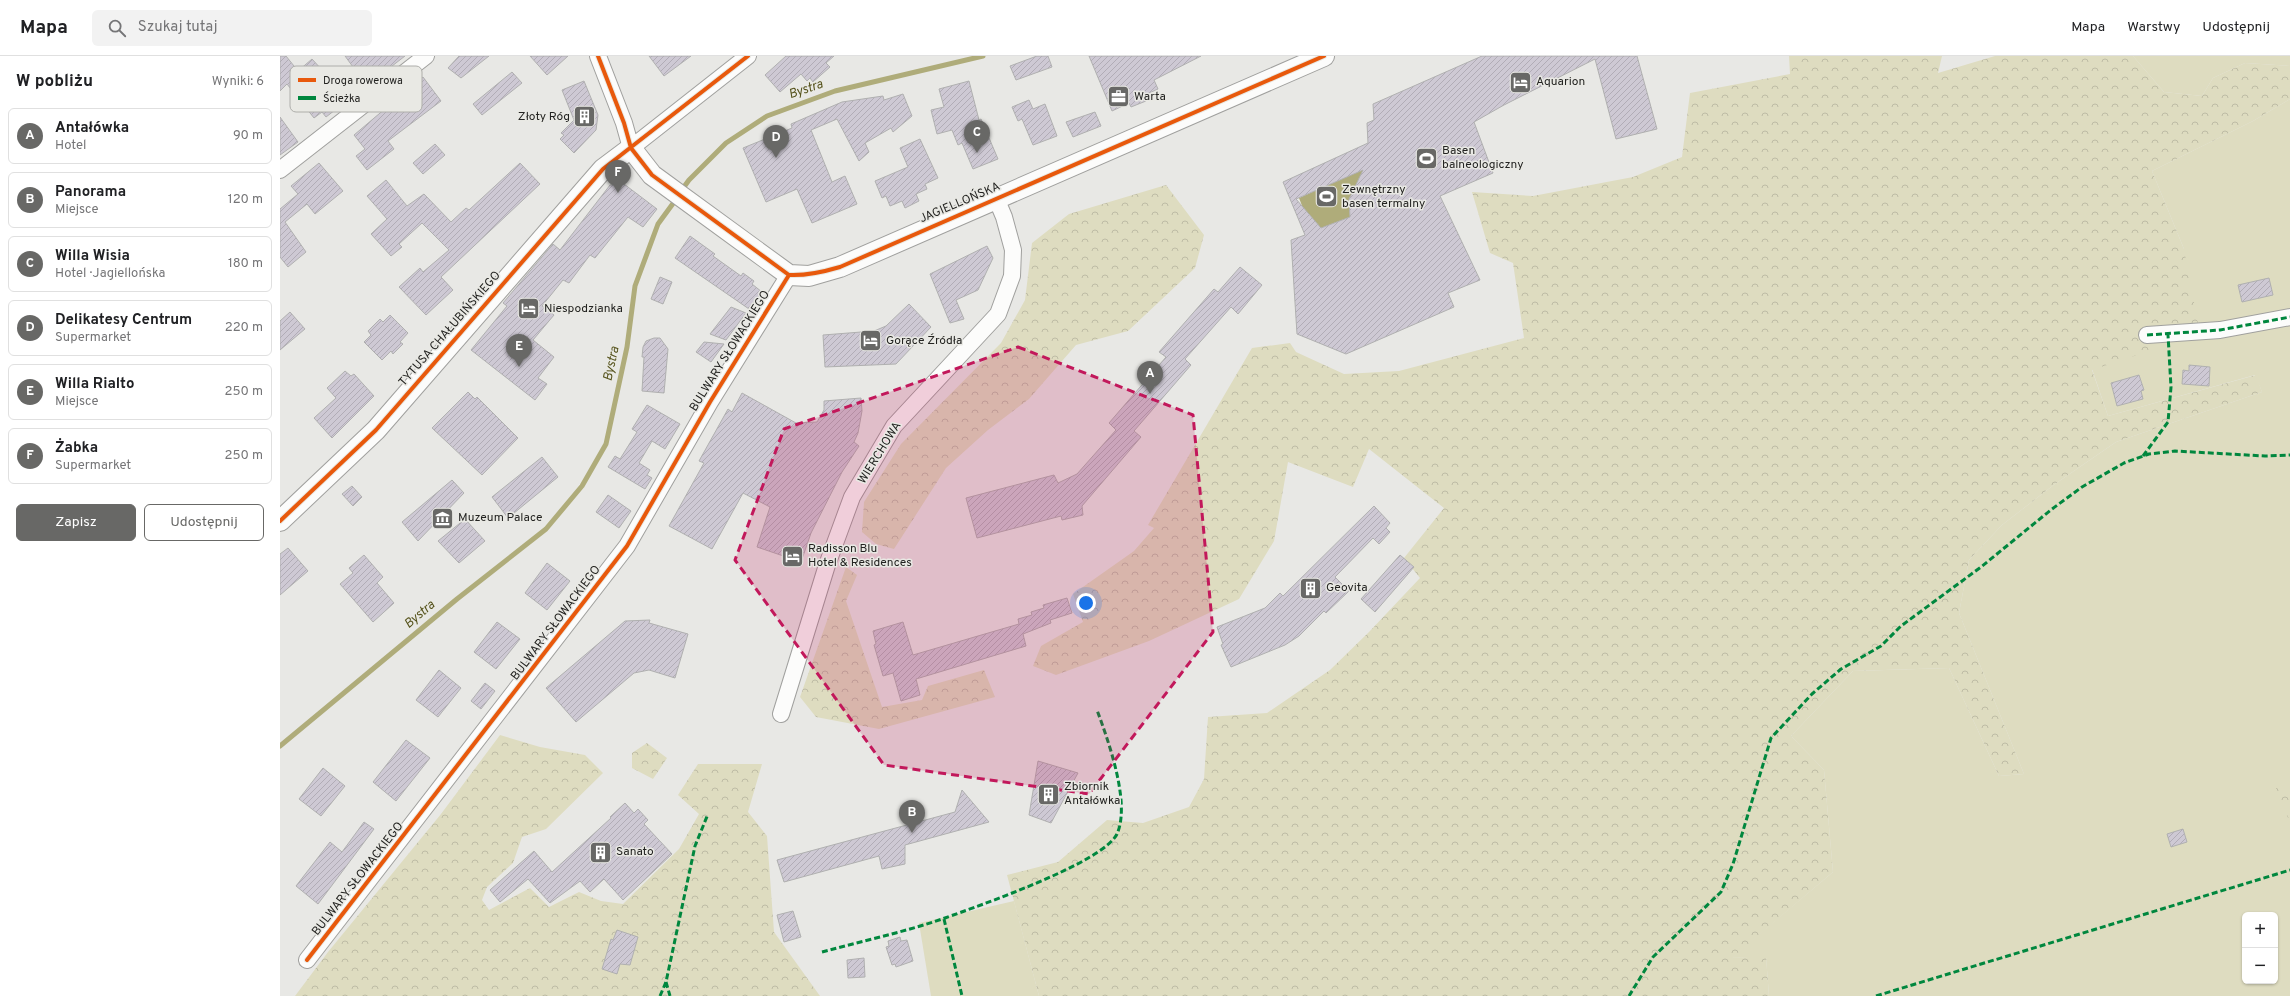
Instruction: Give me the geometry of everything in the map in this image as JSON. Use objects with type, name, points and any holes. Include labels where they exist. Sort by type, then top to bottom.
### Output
[{"type":"street","points":[[413,66],[426,56]]},
{"type":"street","points":[[598,56],[622,117],[631,148],[652,175],[789,275]]},
{"type":"street","points":[[631,148],[748,56]]},
{"type":"street","name":"JAGIELLOŃSKA","points":[[789,275],[809,276],[840,267],[1324,56]]},
{"type":"street","points":[[280,170],[354,112]]},
{"type":"street","name":"TYTUSA CHAŁUBIŃSKIEGO","points":[[280,521],[376,430],[603,169],[631,148]]},
{"type":"street","name":"WIERCHOWA","points":[[781,714],[827,565],[852,498],[894,426],[998,314],[1012,276],[1013,250],[1004,217],[996,198]]},
{"type":"street","name":"BULWARY SŁOWACKIEGO","points":[[307,960],[627,546],[710,402],[789,275]]},
{"type":"street","points":[[2147,335],[2220,330],[2290,317]]},
{"type":"highlighted area","points":[[1018,347],[1193,415],[1213,632],[1089,794],[884,765],[735,560],[784,429]]},
{"type":"green space","points":[[1789,56],[1942,56],[1938,73],[1995,56],[2133,56],[2164,92],[2202,96],[2213,78],[2245,63],[2290,66],[2290,99],[2253,121],[2152,171],[2184,249],[2200,334],[2092,370],[2108,416],[2256,375],[2262,392],[2116,442],[2055,484],[2002,525],[1969,560],[1959,613],[2024,774],[1999,776],[1949,668],[1853,671],[1791,736],[1824,770],[1833,872],[1732,958],[1766,956],[1769,996],[1039,996],[1007,875],[1058,862],[1107,820],[1143,823],[1189,807],[1204,779],[1208,717],[1267,713],[1330,670],[1369,632],[1420,578],[1404,558],[1444,508],[1369,449],[1353,487],[1288,462],[1274,541],[1239,599],[1149,641],[1056,675],[1033,666],[1041,646],[1083,622],[1073,594],[1134,551],[1154,528],[1148,525],[1252,348],[1290,343],[1296,352],[1344,374],[1399,371],[1524,338],[1513,263],[1490,253],[1472,192],[1533,196],[1633,177],[1682,157],[1690,93],[1790,74]]},
{"type":"green space","points":[[2133,56],[2290,56],[2290,66],[2245,63],[2213,78],[2202,96],[2164,92]]},
{"type":"green space","points":[[2290,99],[2290,996],[1769,996],[1766,957],[1731,958],[1833,872],[1824,770],[1791,736],[1853,671],[1949,668],[1999,776],[2024,774],[1959,613],[1969,560],[2002,525],[2055,484],[2116,442],[2262,392],[2255,375],[2108,416],[2092,369],[2134,355],[2184,249],[2152,171],[2253,121]]},
{"type":"green space","points":[[1166,185],[1204,235],[1195,268],[1128,331],[1076,345],[1029,399],[988,430],[946,468],[894,549],[876,544],[862,532],[864,502],[901,444],[1001,343],[1025,300],[1032,243],[1069,214]]},
{"type":"green space","points":[[846,567],[857,575],[846,601],[882,707],[922,700],[928,686],[984,670],[995,697],[879,729],[816,717],[800,697]]},
{"type":"green space","points":[[500,735],[540,747],[585,755],[603,773],[546,829],[522,837],[513,863],[487,887],[482,900],[489,910],[530,888],[549,907],[579,892],[601,901],[623,904],[679,849],[699,814],[678,795],[698,764],[762,764],[748,812],[767,836],[774,932],[820,996],[295,996],[328,952],[441,814]]},
{"type":"green space","points":[[647,743],[667,758],[653,779],[632,768],[632,753]]},
{"type":"green space","points":[[2290,782],[2290,823],[2276,788]]},
{"type":"green space","points":[[1014,901],[1039,996],[931,996],[919,923]]},
{"type":"shaded area","name":"Zewnętrzny basen termalny","points":[[1375,164],[1349,199],[1350,217],[1321,228],[1303,208],[1299,198]]},
{"type":"building","points":[[280,56],[286,56],[294,66],[290,66],[290,88],[287,84],[280,91]]},
{"type":"building","points":[[345,56],[405,56],[392,66],[352,66]]},
{"type":"building","points":[[459,56],[489,56],[461,78],[448,68]]},
{"type":"building","points":[[530,56],[568,56],[547,75]]},
{"type":"building","points":[[649,56],[691,56],[664,76]]},
{"type":"building","points":[[786,56],[834,56],[826,63],[830,67],[813,82],[810,78],[807,81],[801,74],[780,92],[765,75]]},
{"type":"building","points":[[1037,56],[1048,56],[1052,67],[1016,80],[1010,66]]},
{"type":"building","points":[[1089,56],[1201,56],[1154,80],[1158,89],[1147,94],[1148,96],[1144,98],[1146,101],[1131,107],[1129,103],[1112,111]]},
{"type":"building","points":[[1482,56],[1637,56],[1657,129],[1616,139],[1595,59],[1504,105],[1474,122],[1493,173],[1440,196],[1480,280],[1448,293],[1454,307],[1346,354],[1297,334],[1291,240],[1305,235],[1283,182],[1368,143],[1367,123],[1374,120],[1373,104]],"holes":[[[1363,170],[1349,199],[1350,217],[1321,228],[1296,199]]]},
{"type":"building","points":[[312,59],[318,66],[304,66]]},
{"type":"building","points":[[512,72],[522,83],[482,115],[473,104]]},
{"type":"building","points":[[423,77],[441,101],[388,141],[394,149],[367,170],[356,156],[365,149],[354,135],[381,112],[422,112]]},
{"type":"building","name":"Złoty Róg","points":[[584,81],[598,115],[596,130],[574,153],[560,139],[564,135],[561,133],[574,120],[562,90]]},
{"type":"building","points":[[969,81],[979,120],[981,119],[998,159],[973,169],[962,143],[958,145],[952,130],[937,134],[931,110],[944,107],[939,89]]},
{"type":"building","points":[[903,94],[912,116],[893,132],[891,128],[865,143],[869,152],[859,161],[837,119],[811,130],[832,182],[845,176],[857,204],[812,223],[797,189],[766,202],[743,148],[792,128],[791,124],[842,102],[883,96],[884,100]]},
{"type":"building","points":[[1029,100],[1033,109],[1045,104],[1057,136],[1033,145],[1022,119],[1018,121],[1012,107]]},
{"type":"building","points":[[309,112],[322,112],[314,118]]},
{"type":"building","points":[[322,112],[332,112],[326,117]]},
{"type":"building","points":[[1095,112],[1101,126],[1073,137],[1066,122]]},
{"type":"building","points":[[280,117],[298,142],[280,155]]},
{"type":"building","points":[[920,139],[938,178],[925,184],[927,189],[916,194],[919,201],[905,208],[902,201],[890,206],[886,196],[882,198],[875,181],[908,167],[900,148]]},
{"type":"building","points":[[435,144],[445,155],[423,174],[413,163]]},
{"type":"building","points":[[319,163],[343,191],[315,214],[307,204],[285,222],[306,252],[288,267],[280,257],[280,209],[298,194],[291,186]]},
{"type":"building","points":[[520,163],[540,184],[441,277],[453,290],[426,315],[399,287],[420,268],[423,272],[449,250],[422,223],[399,244],[402,247],[391,256],[371,234],[387,219],[367,196],[386,180],[407,206],[424,194],[451,222],[466,208],[469,210]]},
{"type":"building","points":[[624,184],[657,209],[643,227],[628,217],[595,258],[590,255],[569,283],[563,280],[542,306],[554,315],[533,340],[554,357],[538,378],[547,384],[535,400],[471,350],[507,306],[503,303],[553,244],[560,250],[610,185]]},
{"type":"building","points":[[690,236],[715,254],[713,256],[741,276],[743,273],[754,281],[752,284],[762,292],[749,309],[675,258]]},
{"type":"building","points":[[987,246],[993,258],[978,290],[956,300],[964,319],[950,323],[930,274]]},
{"type":"building","points":[[1240,267],[1262,285],[1238,314],[1231,307],[1185,359],[1191,365],[1134,431],[1141,437],[1082,506],[1083,515],[1062,520],[1061,516],[977,538],[966,498],[1054,475],[1058,483],[1077,474],[1116,430],[1109,423],[1166,357],[1159,352],[1214,289],[1218,292]]},
{"type":"building","points":[[660,277],[672,282],[663,304],[651,299]]},
{"type":"building","points":[[2269,278],[2273,295],[2242,302],[2238,285]]},
{"type":"building","name":"Gorące Źródła","points":[[909,304],[931,327],[896,364],[825,367],[823,335],[874,331],[886,326]]},
{"type":"building","points":[[731,307],[746,313],[726,340],[710,334]]},
{"type":"building","points":[[290,312],[305,329],[280,350],[280,321]]},
{"type":"building","points":[[390,315],[408,333],[400,342],[403,344],[393,354],[391,351],[382,360],[364,342],[371,335],[368,331],[380,319],[383,322]]},
{"type":"building","points":[[654,338],[660,338],[668,349],[664,393],[642,391],[644,357],[642,357],[643,347],[646,341]]},
{"type":"building","points":[[704,342],[724,344],[711,362],[696,352]]},
{"type":"building","points":[[2189,365],[2210,367],[2209,386],[2182,384],[2183,370],[2189,371]]},
{"type":"building","points":[[345,371],[351,376],[354,374],[374,396],[332,438],[314,418],[336,398],[327,388]]},
{"type":"building","points":[[2139,375],[2144,390],[2141,391],[2143,399],[2117,406],[2111,383]]},
{"type":"building","points":[[468,392],[475,399],[477,397],[518,438],[482,475],[432,428]]},
{"type":"building","name":"Radisson Blu Hotel & Residences","points":[[742,393],[796,423],[817,422],[824,410],[824,401],[861,398],[862,411],[858,433],[854,442],[859,446],[842,472],[811,533],[801,562],[757,547],[770,507],[743,493],[712,549],[669,526],[704,463],[699,461],[728,409],[732,412]]},
{"type":"building","points":[[647,405],[680,424],[665,449],[652,441],[639,463],[650,470],[647,475],[652,478],[645,489],[608,467],[615,456],[620,459],[637,432],[632,429]]},
{"type":"building","points":[[542,457],[558,477],[508,518],[492,497]]},
{"type":"building","points":[[452,480],[464,493],[418,541],[402,522]]},
{"type":"building","points":[[352,486],[362,497],[353,506],[342,494]]},
{"type":"building","points":[[608,495],[631,511],[619,528],[596,512]]},
{"type":"building","name":"Geovita","points":[[1374,506],[1390,523],[1386,528],[1390,532],[1379,544],[1373,538],[1335,577],[1349,591],[1326,613],[1324,611],[1299,636],[1285,645],[1231,667],[1221,645],[1223,644],[1217,627],[1265,608],[1280,593],[1283,596]]},
{"type":"building","points":[[465,519],[485,541],[459,563],[438,541]]},
{"type":"building","points":[[288,548],[308,571],[280,595],[280,554]]},
{"type":"building","points":[[364,555],[383,577],[377,583],[394,603],[373,622],[340,584],[353,573],[349,568]]},
{"type":"building","points":[[1400,555],[1414,567],[1375,612],[1361,599]]},
{"type":"building","points":[[547,563],[570,581],[547,610],[525,593]]},
{"type":"building","points":[[1067,598],[1072,613],[1050,620],[1051,623],[1023,634],[1026,646],[916,679],[920,695],[901,701],[893,673],[883,676],[874,645],[876,644],[873,631],[903,622],[913,655],[1019,624],[1018,619],[1032,615],[1031,612],[1044,608],[1043,605]]},
{"type":"building","points":[[650,620],[649,623],[688,634],[675,678],[649,670],[634,673],[576,722],[546,688],[625,621]]},
{"type":"building","points":[[497,622],[520,639],[496,669],[474,652]]},
{"type":"building","points":[[439,670],[461,688],[438,717],[416,700]]},
{"type":"building","points":[[485,683],[495,691],[481,709],[471,701]]},
{"type":"building","points":[[406,740],[430,758],[396,801],[373,782]]},
{"type":"building","name":"Zbiornik Antałówka","points":[[1038,761],[1078,773],[1051,823],[1029,815]]},
{"type":"building","points":[[323,768],[345,786],[321,816],[299,799]]},
{"type":"building","points":[[962,790],[989,822],[905,845],[905,864],[882,869],[879,856],[784,882],[777,860],[955,812]]},
{"type":"building","name":"Sanato","points":[[625,803],[634,813],[638,809],[648,820],[644,824],[672,854],[623,900],[604,879],[590,892],[580,881],[550,903],[528,879],[500,902],[490,890],[534,851],[552,872],[611,818],[610,817]]},
{"type":"building","points":[[364,822],[374,829],[318,904],[296,886],[330,842],[342,852]]},
{"type":"building","points":[[2183,829],[2187,842],[2171,847],[2167,834]]},
{"type":"building","points":[[793,911],[801,937],[784,942],[777,915]]},
{"type":"building","points":[[617,930],[638,937],[630,965],[620,964],[617,974],[602,969],[611,939],[613,940]]},
{"type":"building","points":[[900,937],[901,941],[907,940],[913,961],[896,967],[895,964],[892,965],[886,947],[889,946],[888,941]]},
{"type":"building","points":[[864,958],[865,977],[848,978],[847,960]]},
{"type":"waterway","name":"Bystra","points":[[681,191],[689,180],[726,143],[767,116],[835,91],[983,56]]},
{"type":"waterway","name":"Bystra","points":[[280,746],[457,599],[546,529],[582,486],[606,444],[627,347],[635,286],[658,224],[677,198]]},
{"type":"marked path","points":[[2147,335],[2220,330],[2290,317]]},
{"type":"marked path","points":[[2143,456],[2168,422],[2171,387],[2168,335]]},
{"type":"marked path","points":[[1629,996],[1653,957],[1721,892],[1733,864],[1771,738],[1812,694],[1841,669],[1881,646],[1901,626],[1981,567],[2052,509],[2082,487],[2124,463],[2149,454],[2175,451],[2265,456],[2290,455]]},
{"type":"marked path","points":[[822,952],[915,928],[984,904],[1065,870],[1089,858],[1107,845],[1117,834],[1121,821],[1120,789],[1112,754],[1097,710]]},
{"type":"marked path","points":[[660,996],[666,982],[695,846],[708,814]]},
{"type":"marked path","points":[[1876,996],[2290,870]]},
{"type":"marked path","points":[[944,919],[962,996]]},
{"type":"marked path","points":[[666,982],[670,996]]},
{"type":"cycle path","points":[[598,56],[624,123],[631,148],[652,175],[789,275],[815,273],[840,267],[1324,56]]},
{"type":"cycle path","points":[[280,521],[376,430],[603,169],[748,56]]},
{"type":"cycle path","points":[[307,960],[627,546],[710,402],[789,275]]},
{"type":"place","name":"Aquarion","points":[[1521,82]]},
{"type":"place","name":"Warta","points":[[1119,97]]},
{"type":"place","name":"Złoty Róg","points":[[585,117]]},
{"type":"place","name":"Willa Wisia","points":[[977,153]]},
{"type":"place","name":"Delikatesy Centrum","points":[[776,158]]},
{"type":"place","name":"Basen balneologiczny","points":[[1427,158]]},
{"type":"place","name":"Żabka","points":[[618,193]]},
{"type":"place","name":"Zewnętrzny basen termalny","points":[[1326,197]]},
{"type":"place","name":"Niespodzianka","points":[[529,309]]},
{"type":"place","name":"Gorące Źródła","points":[[870,341]]},
{"type":"place","name":"Willa Rialto","points":[[519,367]]},
{"type":"place","name":"Antałówka","points":[[1150,394]]},
{"type":"place","name":"Muzeum Palace","points":[[443,518]]},
{"type":"place","name":"Radisson Blu Hotel & Residences","points":[[793,556]]},
{"type":"place","name":"Geovita","points":[[1310,588]]},
{"type":"place","name":"Zbiornik Antałówka","points":[[1049,794]]},
{"type":"place","name":"Panorama","points":[[912,833]]},
{"type":"place","name":"Sanato","points":[[601,852]]}]
